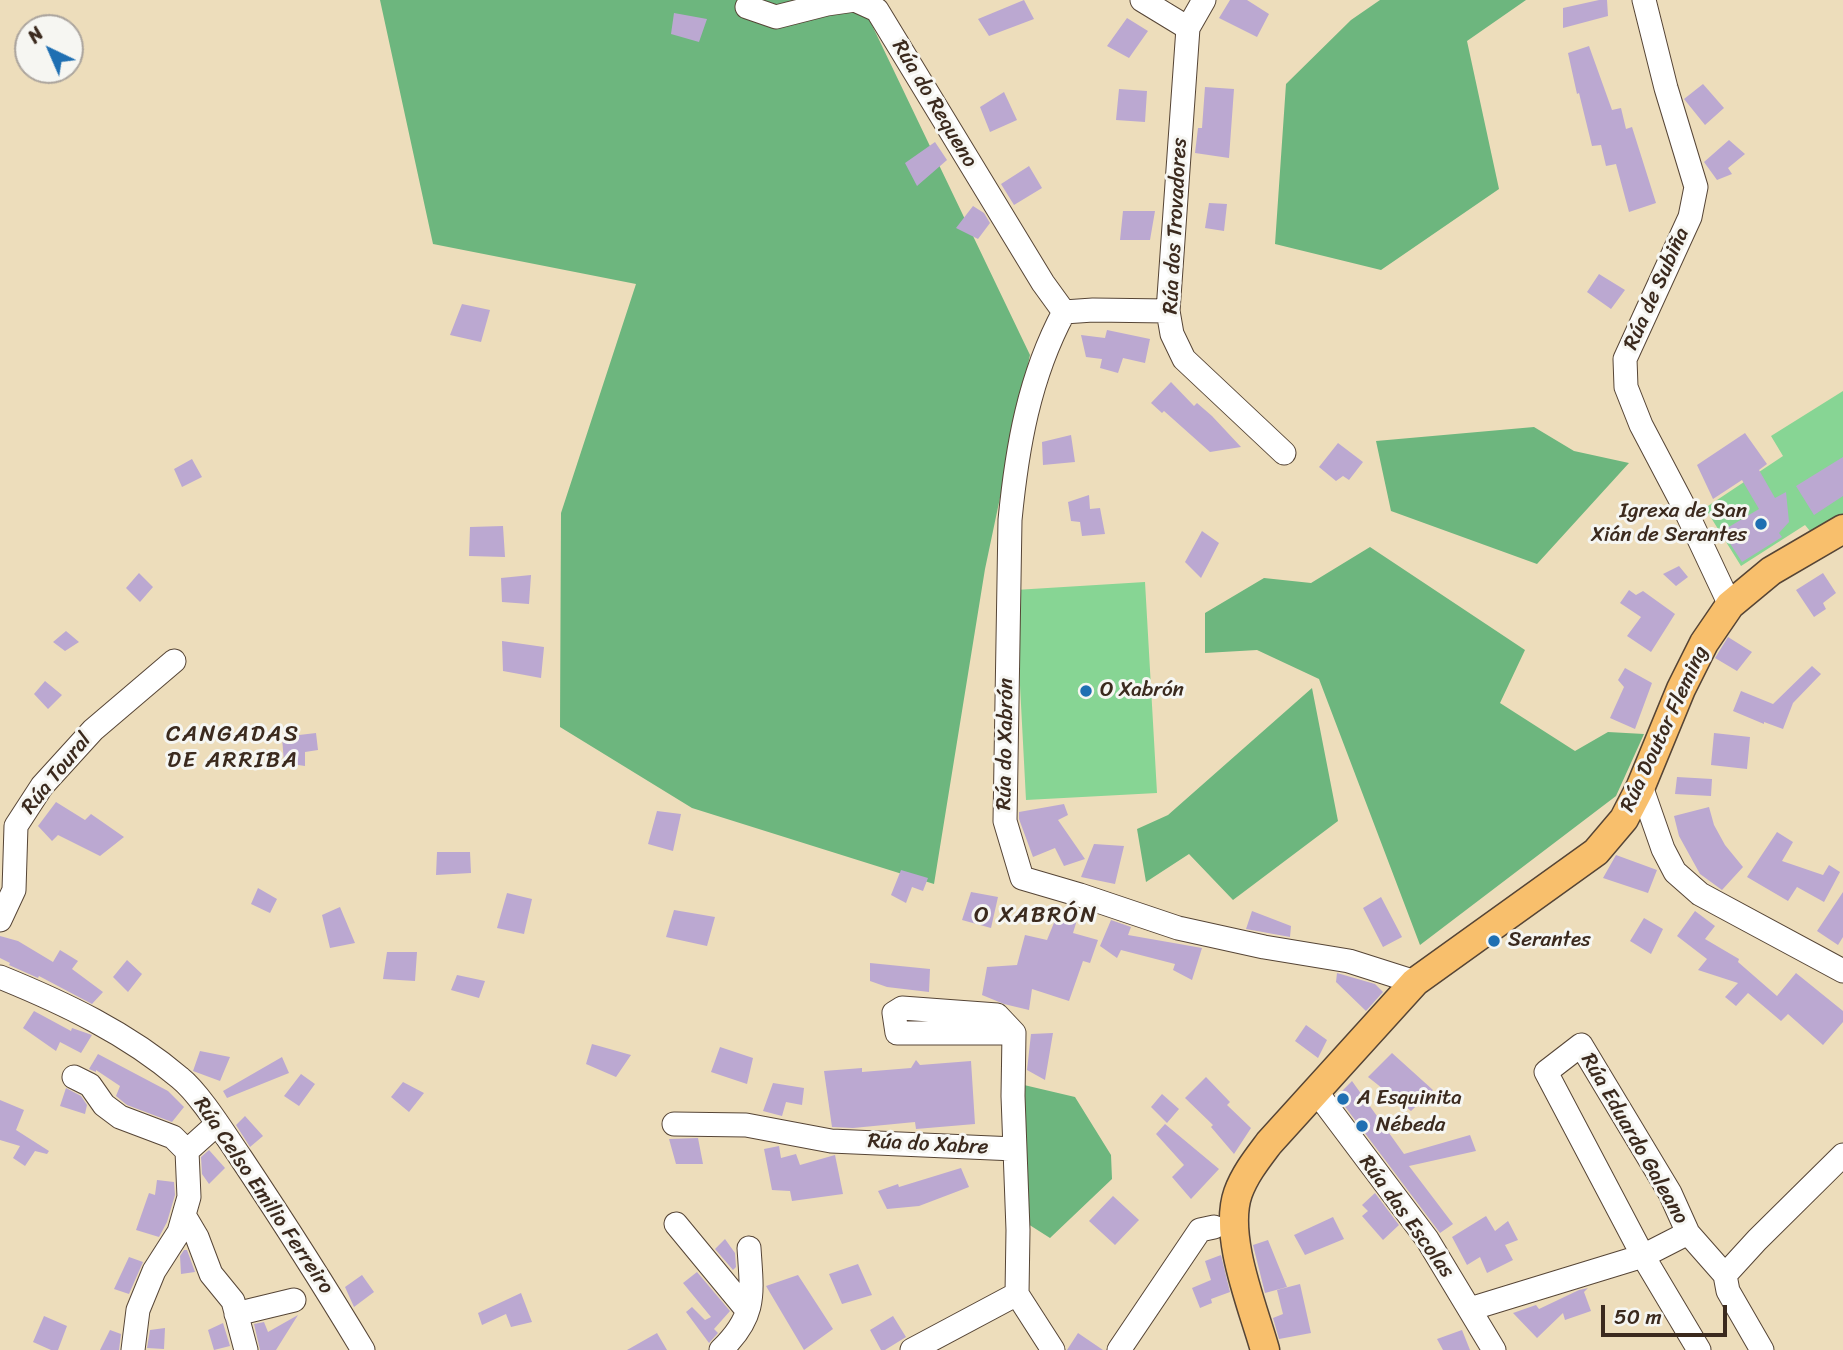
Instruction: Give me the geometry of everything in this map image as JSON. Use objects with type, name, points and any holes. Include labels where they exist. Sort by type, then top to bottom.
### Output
[{"type":"main road","name":"Rúa Doutor Fleming","points":[[1227,1220],[1249,1170],[1269,1143],[1415,982],[1595,852],[1624,819],[1703,643],[1730,606],[1771,571],[1843,529]]},
{"type":"main road","points":[[1227,1220],[1265,1350]]},
{"type":"street","name":"Rúa do Requeno","points":[[747,7],[776,18],[827,4],[855,0],[877,10],[1043,283],[1065,312]]},
{"type":"street","points":[[1142,0],[1188,28]]},
{"type":"street","name":"Rúa dos Trovadores","points":[[1204,0],[1188,28],[1168,311],[1172,334],[1184,359],[1284,453]]},
{"type":"street","name":"Rúa de Subiña","points":[[1644,0],[1666,88],[1696,187],[1690,217],[1625,359],[1626,387],[1641,425],[1682,503],[1730,606]]},
{"type":"street","points":[[1065,312],[1168,311]]},
{"type":"street","name":"Rúa do Xabrón","points":[[1065,312],[1047,344],[1029,400],[1013,483],[1010,520],[1004,821],[1022,878],[1178,928],[1264,947],[1349,961],[1415,982]]},
{"type":"street","name":"Rúa Toural","points":[[0,920],[14,890],[16,826],[42,786],[93,730],[174,661]]},
{"type":"street","points":[[1641,786],[1663,849],[1675,872],[1700,894],[1843,971]]},
{"type":"street","name":"Rúa Celso Emilio Ferreiro","points":[[0,978],[45,996],[127,1038],[182,1080],[217,1124],[287,1227],[363,1350]]},
{"type":"street","points":[[1014,1033],[1015,1149]]},
{"type":"street","name":"Rúa Eduardo Galeano","points":[[1699,1350],[1643,1256],[1546,1072],[1581,1045],[1670,1194],[1688,1233],[1725,1275],[1728,1291],[1762,1350]]},
{"type":"street","points":[[74,1077],[90,1085],[104,1105],[120,1117],[173,1138],[187,1151],[189,1197],[179,1232],[153,1270],[138,1310],[133,1350]]},
{"type":"street","name":"Rúa das Escolas","points":[[1315,1093],[1427,1239],[1493,1350]]},
{"type":"street","points":[[187,1151],[217,1124]]},
{"type":"street","name":"Rúa do Xabre","points":[[674,1124],[746,1125],[831,1141],[1015,1149],[1017,1294]]},
{"type":"street","points":[[1725,1275],[1843,1155]]},
{"type":"street","points":[[184,1214],[197,1237],[211,1274],[233,1301],[246,1350]]},
{"type":"street","points":[[1119,1350],[1200,1230],[1227,1220]]},
{"type":"street","points":[[676,1224],[747,1310]]},
{"type":"street","name":"Rúa Eduardo Galeano","points":[[1643,1256],[1688,1233]]},
{"type":"street","points":[[721,1350],[739,1333],[752,1297],[749,1248]]},
{"type":"street","points":[[1470,1309],[1643,1256]]},
{"type":"street","points":[[912,1350],[1017,1294],[1053,1350]]},
{"type":"street","points":[[236,1314],[294,1300]]},
{"type":"green space","points":[[380,0],[860,0],[1030,355],[985,569],[934,884],[692,808],[560,727],[561,513],[636,284],[433,244]]},
{"type":"green space","points":[[1380,0],[1526,0],[1467,41],[1499,189],[1381,270],[1275,244],[1286,84],[1351,20]]},
{"type":"green space","points":[[1843,391],[1843,516],[1814,536],[1805,525],[1741,566],[1705,508],[1783,456],[1771,436]]},
{"type":"green space","points":[[1534,427],[1574,451],[1629,463],[1537,564],[1391,511],[1376,441]]},
{"type":"green space","points":[[1370,547],[1525,650],[1500,703],[1575,751],[1608,732],[1644,734],[1616,796],[1420,945],[1319,679],[1257,650],[1205,653],[1205,613],[1264,578],[1311,583]]},
{"type":"green space","name":"O Xabrón","points":[[1145,582],[1157,793],[1026,800],[1015,590]]},
{"type":"green space","points":[[1312,688],[1338,821],[1233,900],[1189,854],[1146,882],[1137,829],[1168,815]]},
{"type":"green space","points":[[1024,1085],[1075,1097],[1111,1155],[1112,1179],[1050,1238],[1028,1224]]},
{"type":"building","points":[[1024,0],[1034,19],[989,36],[978,19]]},
{"type":"building","points":[[1230,0],[1247,0],[1269,14],[1257,37],[1219,18]]},
{"type":"building","points":[[1607,0],[1608,16],[1563,28],[1563,8]]},
{"type":"building","points":[[674,13],[707,19],[699,42],[671,34]]},
{"type":"building","points":[[1127,18],[1148,31],[1129,58],[1107,46]]},
{"type":"building","points":[[1589,46],[1612,110],[1621,108],[1626,129],[1632,127],[1656,203],[1629,212],[1616,164],[1606,166],[1601,145],[1592,146],[1579,93],[1577,94],[1568,53]]},
{"type":"building","points":[[1703,84],[1724,108],[1705,125],[1684,99]]},
{"type":"building","points":[[1205,87],[1234,89],[1229,158],[1195,153],[1198,128],[1202,128]]},
{"type":"building","points":[[1119,89],[1147,91],[1145,122],[1116,120]]},
{"type":"building","points":[[1004,92],[1017,120],[990,132],[980,107]]},
{"type":"building","points":[[1729,140],[1745,154],[1728,168],[1732,174],[1717,180],[1704,162]]},
{"type":"building","points":[[935,142],[947,160],[917,186],[905,163]]},
{"type":"building","points":[[1029,166],[1042,188],[1014,205],[1001,184]]},
{"type":"building","points":[[1209,203],[1227,204],[1224,231],[1205,228]]},
{"type":"building","points":[[973,206],[984,213],[990,223],[978,239],[956,228]]},
{"type":"building","points":[[1123,211],[1155,211],[1150,240],[1120,240]]},
{"type":"building","points":[[1599,274],[1625,290],[1611,309],[1587,292]]},
{"type":"building","points":[[462,304],[490,310],[481,342],[450,335]]},
{"type":"building","points":[[1107,330],[1150,339],[1145,363],[1123,358],[1118,373],[1100,368],[1102,359],[1086,357],[1081,335],[1105,338]]},
{"type":"building","points":[[1171,382],[1194,406],[1197,403],[1212,416],[1241,447],[1210,452],[1164,411],[1162,413],[1151,403]]},
{"type":"building","points":[[1745,433],[1767,464],[1759,470],[1775,498],[1786,492],[1789,522],[1779,533],[1782,537],[1742,562],[1722,531],[1759,509],[1742,480],[1713,499],[1697,465]]},
{"type":"building","points":[[1071,435],[1075,462],[1043,465],[1042,442]]},
{"type":"building","points":[[1338,443],[1363,462],[1349,480],[1343,476],[1336,481],[1319,467]]},
{"type":"building","points":[[1843,457],[1843,496],[1814,515],[1796,486]]},
{"type":"building","points":[[192,459],[202,477],[182,487],[174,469]]},
{"type":"building","points":[[1089,495],[1090,509],[1100,508],[1105,534],[1082,536],[1080,522],[1071,521],[1068,502]]},
{"type":"building","points":[[503,526],[505,557],[469,556],[470,527]]},
{"type":"building","points":[[1202,531],[1219,543],[1201,578],[1185,562]]},
{"type":"building","points":[[1679,566],[1688,577],[1676,586],[1663,574]]},
{"type":"building","points":[[139,573],[153,587],[140,602],[126,588]]},
{"type":"building","points":[[1823,573],[1836,593],[1823,603],[1826,609],[1814,617],[1796,590]]},
{"type":"building","points":[[531,575],[529,604],[502,602],[501,578]]},
{"type":"building","points":[[1629,590],[1636,595],[1643,591],[1675,614],[1651,652],[1627,636],[1641,617],[1620,603]]},
{"type":"building","points":[[66,631],[79,642],[65,651],[53,642]]},
{"type":"building","points":[[1728,637],[1752,652],[1737,671],[1715,658]]},
{"type":"building","points":[[502,641],[544,647],[541,678],[503,671]]},
{"type":"building","points":[[1812,666],[1821,674],[1793,703],[1783,729],[1733,711],[1741,691],[1773,704]]},
{"type":"building","points":[[1625,668],[1652,683],[1635,729],[1610,718],[1624,687],[1618,680]]},
{"type":"building","points":[[45,681],[62,695],[48,709],[34,694]]},
{"type":"building","points":[[316,733],[318,750],[305,752],[305,766],[284,763],[282,737]]},
{"type":"building","points":[[1714,733],[1750,737],[1747,769],[1711,765]]},
{"type":"building","points":[[1677,777],[1712,779],[1711,796],[1675,794]]},
{"type":"building","points":[[56,802],[85,820],[91,814],[124,837],[100,856],[58,835],[52,841],[38,826]]},
{"type":"building","points":[[1064,804],[1068,815],[1058,820],[1085,859],[1064,866],[1055,848],[1033,857],[1019,812]]},
{"type":"building","points":[[1709,807],[1714,825],[1725,845],[1743,867],[1722,890],[1700,874],[1679,836],[1674,816]]},
{"type":"building","points":[[657,811],[681,814],[673,851],[648,844]]},
{"type":"building","points":[[1777,832],[1793,842],[1782,861],[1823,875],[1829,865],[1840,872],[1824,902],[1797,887],[1788,901],[1747,877]]},
{"type":"building","points":[[1094,844],[1124,846],[1115,884],[1081,877]]},
{"type":"building","points":[[437,852],[470,852],[471,873],[436,875]]},
{"type":"building","points":[[1616,855],[1657,870],[1648,893],[1603,878]]},
{"type":"building","points":[[901,870],[928,878],[923,891],[912,887],[906,903],[891,895]]},
{"type":"building","points":[[258,888],[277,899],[270,913],[251,904]]},
{"type":"building","points":[[971,892],[998,897],[991,928],[962,920]]},
{"type":"building","points":[[1843,892],[1843,937],[1838,945],[1817,931]]},
{"type":"building","points":[[507,893],[532,899],[524,934],[497,928]]},
{"type":"building","points":[[1381,897],[1402,937],[1383,947],[1363,908]]},
{"type":"building","points":[[340,907],[355,943],[330,948],[322,915]]},
{"type":"building","points":[[1060,908],[1080,910],[1073,933],[1098,940],[1090,963],[1083,961],[1069,1001],[1032,989],[1029,1010],[982,995],[987,967],[1017,965],[1025,935],[1047,940]]},
{"type":"building","points":[[674,910],[715,917],[707,946],[666,937]]},
{"type":"building","points":[[1252,911],[1291,926],[1290,937],[1246,929]]},
{"type":"building","points":[[1695,911],[1715,926],[1705,939],[1739,959],[1738,962],[1777,996],[1796,973],[1843,1011],[1843,1022],[1823,1045],[1788,1014],[1781,1021],[1748,993],[1736,1006],[1725,997],[1738,983],[1698,970],[1707,959],[1677,936]]},
{"type":"building","points":[[1644,918],[1663,929],[1651,954],[1630,941]]},
{"type":"building","points":[[1111,920],[1131,927],[1128,935],[1202,948],[1192,980],[1173,970],[1175,964],[1121,950],[1117,958],[1100,946]]},
{"type":"building","points":[[0,936],[18,941],[53,962],[60,950],[78,961],[72,969],[103,992],[92,1004],[39,976],[38,978],[9,965],[10,963],[0,958]]},
{"type":"building","points":[[387,952],[417,952],[415,981],[383,979]]},
{"type":"building","points":[[127,960],[142,974],[128,992],[113,977]]},
{"type":"building","points":[[870,963],[930,969],[929,992],[887,987],[870,981]]},
{"type":"building","points":[[1337,973],[1375,984],[1383,992],[1366,1011],[1336,982]]},
{"type":"building","points":[[457,975],[485,981],[479,998],[451,990]]},
{"type":"building","points":[[34,1011],[71,1031],[72,1028],[92,1035],[81,1053],[60,1042],[56,1051],[23,1028]]},
{"type":"building","points":[[1306,1025],[1327,1040],[1318,1058],[1295,1041]]},
{"type":"building","points":[[1053,1033],[1045,1080],[1027,1070],[1031,1034]]},
{"type":"building","points":[[592,1044],[631,1055],[616,1077],[586,1064]]},
{"type":"building","points":[[720,1047],[753,1058],[747,1084],[711,1072]]},
{"type":"building","points":[[200,1051],[230,1057],[220,1081],[193,1071]]},
{"type":"building","points":[[1392,1053],[1433,1090],[1411,1111],[1368,1077]]},
{"type":"building","points":[[98,1054],[168,1091],[184,1107],[172,1122],[127,1105],[116,1096],[120,1086],[96,1070],[89,1069]]},
{"type":"building","points":[[282,1057],[289,1073],[227,1098],[223,1091]]},
{"type":"building","points":[[916,1060],[920,1065],[971,1061],[975,1124],[916,1129],[915,1122],[853,1128],[832,1127],[824,1071],[862,1068],[862,1072],[911,1068]]},
{"type":"building","points":[[301,1074],[315,1084],[299,1106],[284,1096]]},
{"type":"building","points":[[1206,1077],[1230,1102],[1227,1105],[1251,1128],[1234,1154],[1211,1127],[1213,1125],[1185,1098]]},
{"type":"building","points":[[1352,1081],[1404,1154],[1470,1135],[1476,1151],[1409,1166],[1453,1224],[1440,1233],[1337,1096]]},
{"type":"building","points":[[403,1082],[424,1093],[409,1112],[391,1097]]},
{"type":"building","points":[[773,1083],[804,1088],[802,1105],[786,1102],[782,1116],[763,1111]]},
{"type":"building","points":[[66,1088],[81,1096],[87,1105],[85,1114],[60,1106]]},
{"type":"building","points":[[1162,1094],[1179,1109],[1167,1123],[1151,1107]]},
{"type":"building","points":[[0,1100],[24,1110],[16,1130],[49,1151],[47,1154],[35,1151],[25,1166],[13,1158],[20,1146],[0,1140]]},
{"type":"building","points":[[245,1116],[263,1136],[250,1147],[236,1125]]},
{"type":"building","points":[[1165,1124],[1219,1169],[1191,1199],[1172,1177],[1184,1165],[1156,1134]]},
{"type":"building","points":[[698,1138],[703,1164],[676,1164],[669,1139]]},
{"type":"building","points":[[779,1146],[781,1158],[796,1154],[800,1165],[835,1155],[843,1194],[792,1201],[790,1191],[772,1190],[764,1149]]},
{"type":"building","points":[[209,1150],[225,1168],[209,1184],[202,1174],[201,1157]]},
{"type":"building","points":[[961,1168],[969,1187],[919,1206],[887,1209],[878,1191],[898,1184],[899,1187]]},
{"type":"building","points":[[157,1180],[174,1182],[175,1195],[167,1222],[159,1237],[136,1230],[149,1193],[155,1195]]},
{"type":"building","points":[[1375,1193],[1399,1225],[1383,1240],[1362,1216],[1368,1211],[1362,1205]]},
{"type":"building","points":[[1113,1196],[1139,1220],[1115,1245],[1089,1221]]},
{"type":"building","points":[[1486,1216],[1495,1231],[1508,1221],[1518,1240],[1505,1245],[1513,1260],[1487,1273],[1480,1257],[1467,1265],[1452,1237]]},
{"type":"building","points":[[1333,1217],[1344,1239],[1305,1255],[1294,1235]]},
{"type":"building","points":[[725,1239],[735,1253],[736,1267],[733,1270],[715,1249]]},
{"type":"building","points":[[1268,1240],[1287,1287],[1265,1293],[1253,1245]]},
{"type":"building","points":[[187,1250],[195,1272],[181,1274],[180,1256]]},
{"type":"building","points":[[1221,1255],[1230,1292],[1211,1299],[1212,1303],[1200,1308],[1192,1288],[1211,1280],[1205,1261]]},
{"type":"building","points":[[129,1257],[143,1262],[129,1294],[114,1289]]},
{"type":"building","points":[[858,1264],[872,1295],[842,1304],[829,1274]]},
{"type":"building","points":[[697,1272],[730,1311],[714,1329],[718,1333],[709,1343],[686,1312],[692,1307],[705,1320],[711,1317],[683,1283]]},
{"type":"building","points":[[362,1275],[374,1292],[354,1307],[345,1287]]},
{"type":"building","points":[[798,1275],[833,1329],[804,1350],[766,1286]]},
{"type":"building","points":[[1300,1284],[1311,1333],[1279,1339],[1273,1318],[1283,1314],[1277,1290]]},
{"type":"building","points":[[1588,1288],[1584,1292],[1591,1311],[1565,1320],[1563,1313],[1537,1338],[1513,1313],[1536,1305],[1539,1309]]},
{"type":"building","points":[[521,1293],[532,1322],[511,1327],[506,1314],[482,1325],[478,1313]]},
{"type":"building","points":[[298,1315],[276,1350],[260,1350],[254,1324],[264,1322],[268,1332]]},
{"type":"building","points":[[44,1316],[67,1326],[58,1350],[51,1350],[33,1342]]},
{"type":"building","points":[[893,1316],[906,1337],[881,1350],[870,1330]]},
{"type":"building","points":[[223,1323],[230,1346],[214,1350],[208,1330]]},
{"type":"building","points":[[165,1328],[164,1349],[147,1348],[150,1330]]},
{"type":"building","points":[[110,1330],[121,1334],[119,1350],[100,1350]]},
{"type":"building","points":[[1462,1330],[1470,1350],[1443,1350],[1437,1339]]},
{"type":"building","points":[[657,1333],[667,1350],[627,1350]]},
{"type":"building","points":[[1078,1333],[1103,1350],[1067,1350]]},
{"type":"place","name":"Igrexa de San Xián de Serantes","points":[[1761,524]]},
{"type":"place","name":"O Xabrón","points":[[1086,691]]},
{"type":"place","name":"Serantes","points":[[1494,941]]},
{"type":"place","name":"A Esquinita","points":[[1343,1099]]},
{"type":"place","name":"Nébeda","points":[[1362,1126]]},
{"type":"district","name":"CANGADAS DE ARRIBA","points":[[233,748]]},
{"type":"district","name":"O XABRÓN","points":[[1036,916]]}]
